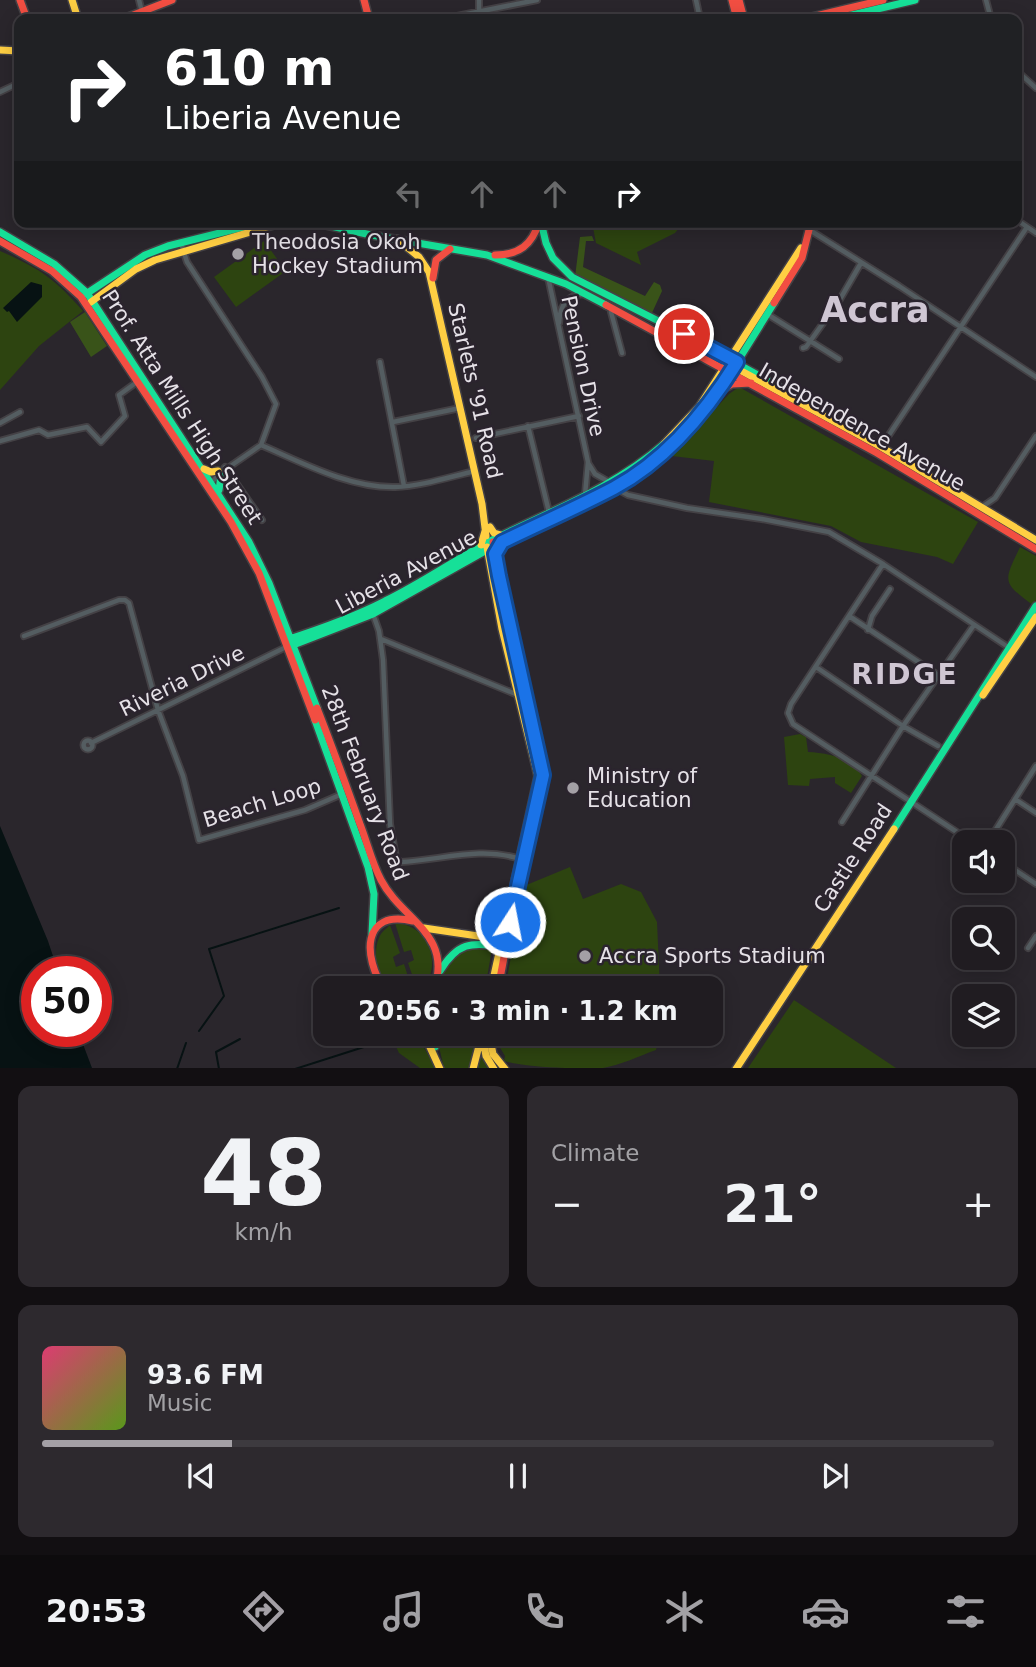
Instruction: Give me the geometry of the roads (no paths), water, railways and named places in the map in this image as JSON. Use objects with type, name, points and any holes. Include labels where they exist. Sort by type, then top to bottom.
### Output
[{"type":"main road","points":[[137,14],[172,0]]},
{"type":"main road","points":[[856,14],[915,0]]},
{"type":"main road","points":[[824,14],[879,1]]},
{"type":"main road","points":[[84,295],[145,256],[181,243],[242,228]]},
{"type":"main road","points":[[90,303],[146,264],[264,228]]},
{"type":"main road","name":"Independence Avenue","points":[[338,228],[486,255],[548,276],[666,336],[731,365],[752,383],[877,453],[1036,549]]},
{"type":"main road","points":[[486,255],[511,255],[521,251],[533,241],[538,228]]},
{"type":"main road","name":"Independence Avenue","points":[[541,228],[547,251],[567,274],[881,447],[1036,540]]},
{"type":"main road","name":"Liberia Avenue","points":[[288,641],[373,614],[549,512],[585,495],[623,482],[673,445],[714,395],[792,265],[808,228]]},
{"type":"main road","name":"Liberia Avenue","points":[[503,539],[612,485],[670,440],[699,407],[767,314],[802,258],[809,228]]},
{"type":"main road","name":"Prof. Atta Mills High Street","points":[[0,232],[54,264],[90,303],[207,479],[252,557],[288,641]]},
{"type":"main road","name":"Starlets '91 Road","points":[[397,240],[426,265],[433,286],[482,504],[498,608],[538,776],[522,860]]},
{"type":"main road","name":"Prof. Atta Mills High Street","points":[[0,241],[52,271],[84,295]]},
{"type":"main road","name":"Starlets '91 Road","points":[[433,286],[435,259],[450,249]]},
{"type":"main road","name":"Prof. Atta Mills High Street","points":[[90,303],[138,381],[220,495],[260,561],[288,641]]},
{"type":"main road","points":[[714,395],[732,384],[752,383]]},
{"type":"main road","points":[[207,479],[211,472],[223,471],[218,483],[220,495]]},
{"type":"main road","points":[[487,529],[503,539],[489,547],[484,540],[487,529]]},
{"type":"main road","name":"Liberia Avenue","points":[[301,639],[397,595],[489,547]]},
{"type":"main road","name":"Starlets '91 Road","points":[[489,547],[528,701],[543,775],[499,942],[493,976]]},
{"type":"main road","name":"Castle Road","points":[[977,701],[1036,606]]},
{"type":"main road","name":"Castle Road","points":[[737,1068],[910,801],[1036,617]]},
{"type":"main road","points":[[288,641],[301,639],[296,656]]},
{"type":"main road","name":"28th February Road","points":[[288,641],[336,757],[386,891],[424,928],[438,933],[499,942]]},
{"type":"main road","name":"28th February Road","points":[[288,641],[373,886],[372,934],[369,945],[371,968],[376,976]]},
{"type":"main road","points":[[515,682],[523,700],[528,701]]},
{"type":"main road","points":[[372,934],[390,919],[407,918],[415,922]]},
{"type":"main road","points":[[424,928],[436,948],[440,971]]},
{"type":"main road","points":[[438,976],[446,959],[462,946],[499,942]]},
{"type":"main road","name":"Starlets '91 Road","points":[[498,976],[499,942]]},
{"type":"main road","points":[[430,1046],[439,1065]]},
{"type":"main road","points":[[434,1046],[439,1065]]},
{"type":"main road","points":[[473,1068],[480,1046]]},
{"type":"main road","points":[[485,1046],[486,1056],[493,1068]]},
{"type":"main road","points":[[489,1046],[504,1068]]},
{"type":"street","points":[[139,0],[142,12]]},
{"type":"street","points":[[479,0],[479,12]]},
{"type":"street","points":[[468,14],[537,0]]},
{"type":"street","points":[[1022,76],[1036,89]]},
{"type":"street","points":[[1022,224],[1036,233]]},
{"type":"street","points":[[881,447],[1027,227]]},
{"type":"street","points":[[812,228],[1036,377]]},
{"type":"street","points":[[181,243],[187,262],[275,399],[276,411],[261,445],[207,479]]},
{"type":"street","points":[[803,348],[839,301],[861,262]]},
{"type":"street","name":"Pension Drive","points":[[548,276],[588,462],[585,495]]},
{"type":"street","points":[[559,327],[559,313],[564,302],[576,295],[587,294]]},
{"type":"street","points":[[611,312],[622,353]]},
{"type":"street","points":[[767,314],[839,359]]},
{"type":"street","points":[[380,362],[404,486]]},
{"type":"street","points":[[0,441],[39,430],[48,435],[88,427],[101,442],[125,416],[119,395],[138,381]]},
{"type":"street","points":[[393,422],[461,408]]},
{"type":"street","points":[[0,423],[20,412]]},
{"type":"street","points":[[476,438],[579,416]]},
{"type":"street","points":[[527,426],[549,512]]},
{"type":"street","points":[[982,507],[992,502],[1036,436]]},
{"type":"street","points":[[261,445],[343,478],[376,486],[404,486],[475,471]]},
{"type":"street","name":"Pension Drive","points":[[588,462],[603,481],[627,495],[687,508],[817,528],[838,536],[1008,648]]},
{"type":"street","points":[[223,471],[262,520]]},
{"type":"street","points":[[623,482],[627,495]]},
{"type":"street","points":[[992,502],[992,513]]},
{"type":"street","points":[[883,564],[789,709],[790,721],[954,830]]},
{"type":"street","points":[[868,629],[872,616],[890,589]]},
{"type":"street","points":[[24,636],[125,600],[129,603],[158,710]]},
{"type":"street","points":[[373,614],[380,638],[390,824],[396,858],[401,862],[495,853],[522,860]]},
{"type":"street","points":[[849,616],[938,675]]},
{"type":"street","points":[[842,822],[903,726],[974,625]]},
{"type":"street","points":[[380,638],[518,695]]},
{"type":"street","name":"Riveria Drive","points":[[91,743],[288,641]]},
{"type":"street","points":[[816,667],[903,726],[938,746]]},
{"type":"street","name":"Beach Loop","points":[[158,710],[183,776],[199,840],[305,810],[343,794]]},
{"type":"street","points":[[996,830],[1036,766]]},
{"type":"street","points":[[1015,799],[1036,813]]},
{"type":"street","points":[[1015,870],[1036,884]]},
{"type":"street","points":[[1028,947],[1036,936]]},
{"type":"waterway","points":[[199,1031],[224,996],[209,949],[339,908]]},
{"type":"waterway","points":[[219,1068],[216,1052],[240,1039]]},
{"type":"waterway","points":[[177,1068],[186,1043]]},
{"type":"waterway","points":[[298,1068],[367,1046]]},
{"type":"place","name":"Theodosia Okoh Hockey Stadium","points":[[238,254]]},
{"type":"place","name":"Ministry of Education","points":[[573,788]]},
{"type":"place","name":"Accra Sports Stadium","points":[[585,956]]},
{"type":"district","name":"Accra","points":[[875,310]]},
{"type":"district","name":"RIDGE","points":[[905,674]]}]
